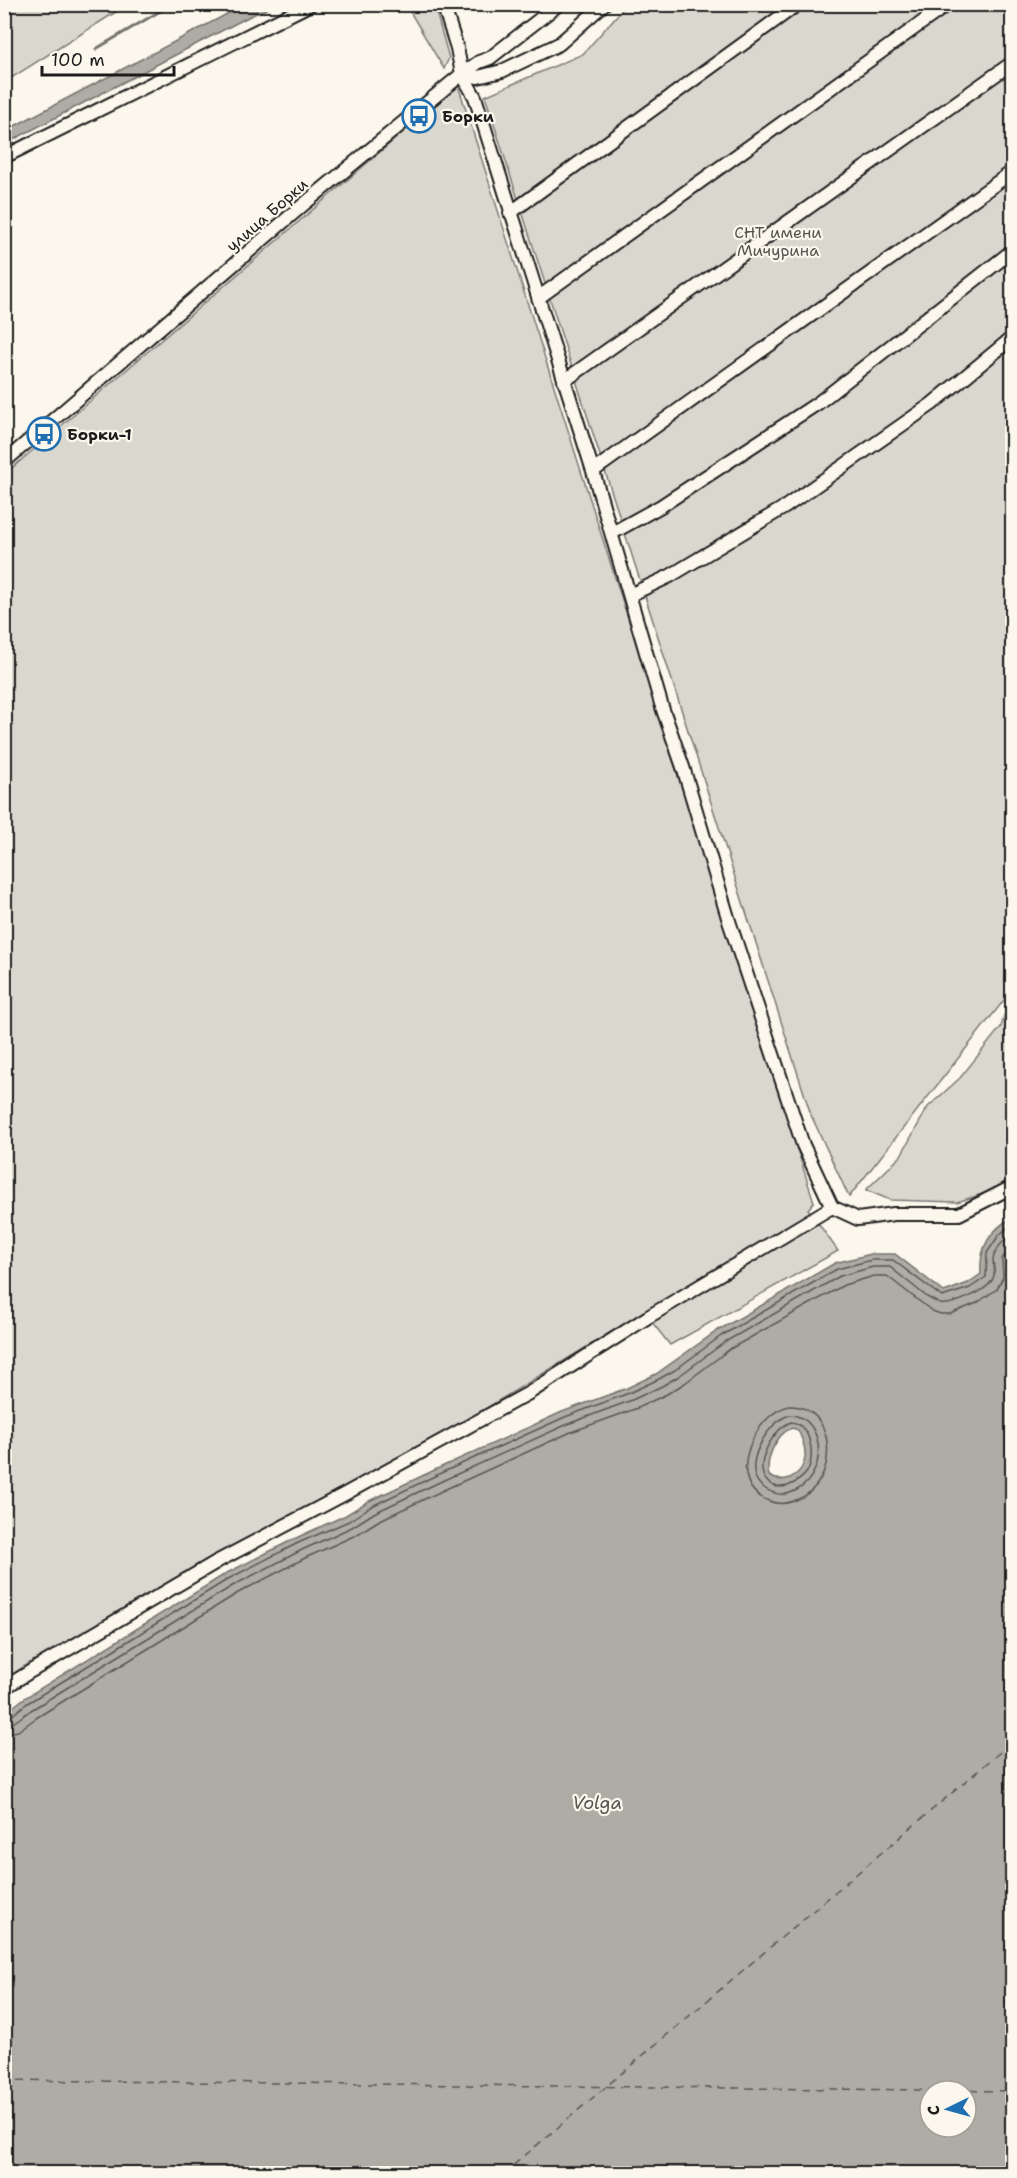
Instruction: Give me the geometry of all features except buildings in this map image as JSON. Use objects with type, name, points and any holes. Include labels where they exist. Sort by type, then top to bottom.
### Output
[{"type":"street","points":[[4,157],[311,4]]},
{"type":"street","points":[[443,4],[462,74],[475,97],[593,471],[662,707],[683,767],[747,975],[803,1145],[832,1207],[858,1219],[894,1214],[959,1214],[1012,1187]]},
{"type":"street","name":"улица Борки","points":[[4,462],[303,205],[462,74],[490,58],[559,4]]},
{"type":"street","points":[[462,74],[478,77],[495,73],[559,44],[604,4]]},
{"type":"street","points":[[510,213],[798,4]]},
{"type":"street","points":[[538,298],[948,4]]},
{"type":"street","points":[[564,381],[1012,63]]},
{"type":"street","points":[[593,471],[986,193],[1012,172]]},
{"type":"street","points":[[612,533],[661,506],[818,403],[1012,251]]},
{"type":"street","points":[[630,595],[670,576],[785,507],[932,404],[1012,338]]},
{"type":"street","points":[[4,1688],[218,1561],[529,1393],[648,1317],[832,1207]]},
{"type":"green space","points":[[5,4],[127,4],[127,5],[5,82]]},
{"type":"green space","points":[[406,5],[434,5],[449,58],[444,69]]},
{"type":"green space","name":"СНТ имени Мичурина","points":[[626,5],[1012,5],[1012,990],[849,1197],[811,1115],[485,96],[583,54]]},
{"type":"green space","points":[[458,85],[814,1202],[808,1209],[838,1251],[670,1345],[644,1312],[462,1423],[26,1667],[5,1682],[5,474]]},
{"type":"green space","points":[[1012,999],[1012,1177],[992,1191],[957,1202],[890,1200],[866,1190],[900,1157],[928,1107],[960,1078],[1001,1027],[1008,1002]]},
{"type":"water","points":[[246,4],[276,5],[250,16],[5,144],[5,131]]},
{"type":"water","name":"Volga","points":[[1012,1217],[1012,2171],[1008,2174],[5,2173],[5,1713],[23,1699],[227,1573],[439,1468],[562,1412],[627,1388],[656,1374],[717,1331],[835,1263],[871,1254],[895,1254],[944,1292],[968,1283],[981,1274],[984,1248],[998,1228]],"holes":[[[792,1428],[798,1430],[805,1454],[800,1470],[792,1477],[781,1480],[769,1476],[770,1455],[777,1441],[786,1431]]]},
{"type":"waterway","points":[[96,49],[172,4]]},
{"type":"ferry route","points":[[503,2174],[1012,1742]]},
{"type":"ferry route","points":[[4,2080],[1012,2091]]},
{"type":"place","name":"Борки","points":[[419,116]]},
{"type":"place","name":"Борки-1","points":[[44,434]]}]
